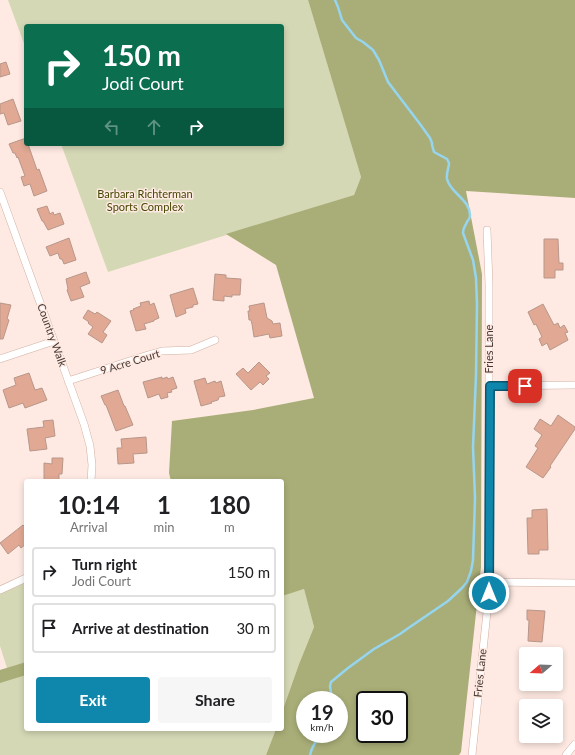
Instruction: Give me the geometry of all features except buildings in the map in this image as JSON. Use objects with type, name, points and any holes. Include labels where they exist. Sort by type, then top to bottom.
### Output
[{"type":"street","name":"Country Walk","points":[[0,192],[2,202],[84,424],[90,446],[92,465],[91,479]]},
{"type":"street","name":"Fries Lane","points":[[472,755],[489,593],[490,386],[487,230]]},
{"type":"street","name":"9 Acre Court","points":[[68,381],[162,351],[191,350],[215,340]]},
{"type":"street","points":[[0,359],[54,341]]},
{"type":"street","points":[[490,386],[575,385]]},
{"type":"street","points":[[0,590],[24,579]]},
{"type":"street","points":[[489,582],[575,583]]},
{"type":"street","points":[[566,755],[575,744]]},
{"type":"green space","name":"Barbara Richterman Sports Complex","points":[[8,0],[308,0],[361,177],[354,195],[108,272],[62,146],[284,146],[284,24],[24,24],[24,44]]},
{"type":"green space","points":[[308,0],[575,0],[575,198],[466,191],[482,274],[481,567],[461,752],[459,755],[266,755],[275,731],[284,731],[284,706],[314,627],[304,589],[284,595],[284,479],[170,479],[169,473],[172,421],[253,410],[314,398],[276,265],[226,234],[354,195],[361,177]]},
{"type":"green space","points":[[24,579],[24,731],[275,731],[266,755],[0,755],[0,670],[7,668],[0,646],[0,590]]},
{"type":"green space","points":[[304,589],[314,627],[284,706],[284,594]]},
{"type":"green space","points":[[24,663],[24,676],[0,683],[0,670]]},
{"type":"waterway","points":[[331,691],[331,682],[348,668],[374,649],[400,634],[448,601],[467,582],[473,560],[475,498],[473,447],[477,304],[476,278],[473,260],[463,233],[464,227],[470,217],[469,210],[464,201],[449,184],[447,179],[449,163],[447,159],[434,152],[430,138],[388,82],[373,50],[356,38],[342,20],[335,0]]},
{"type":"waterway","points":[[310,755],[315,743]]},
{"type":"route","points":[[489,593],[490,386],[525,386]]}]
